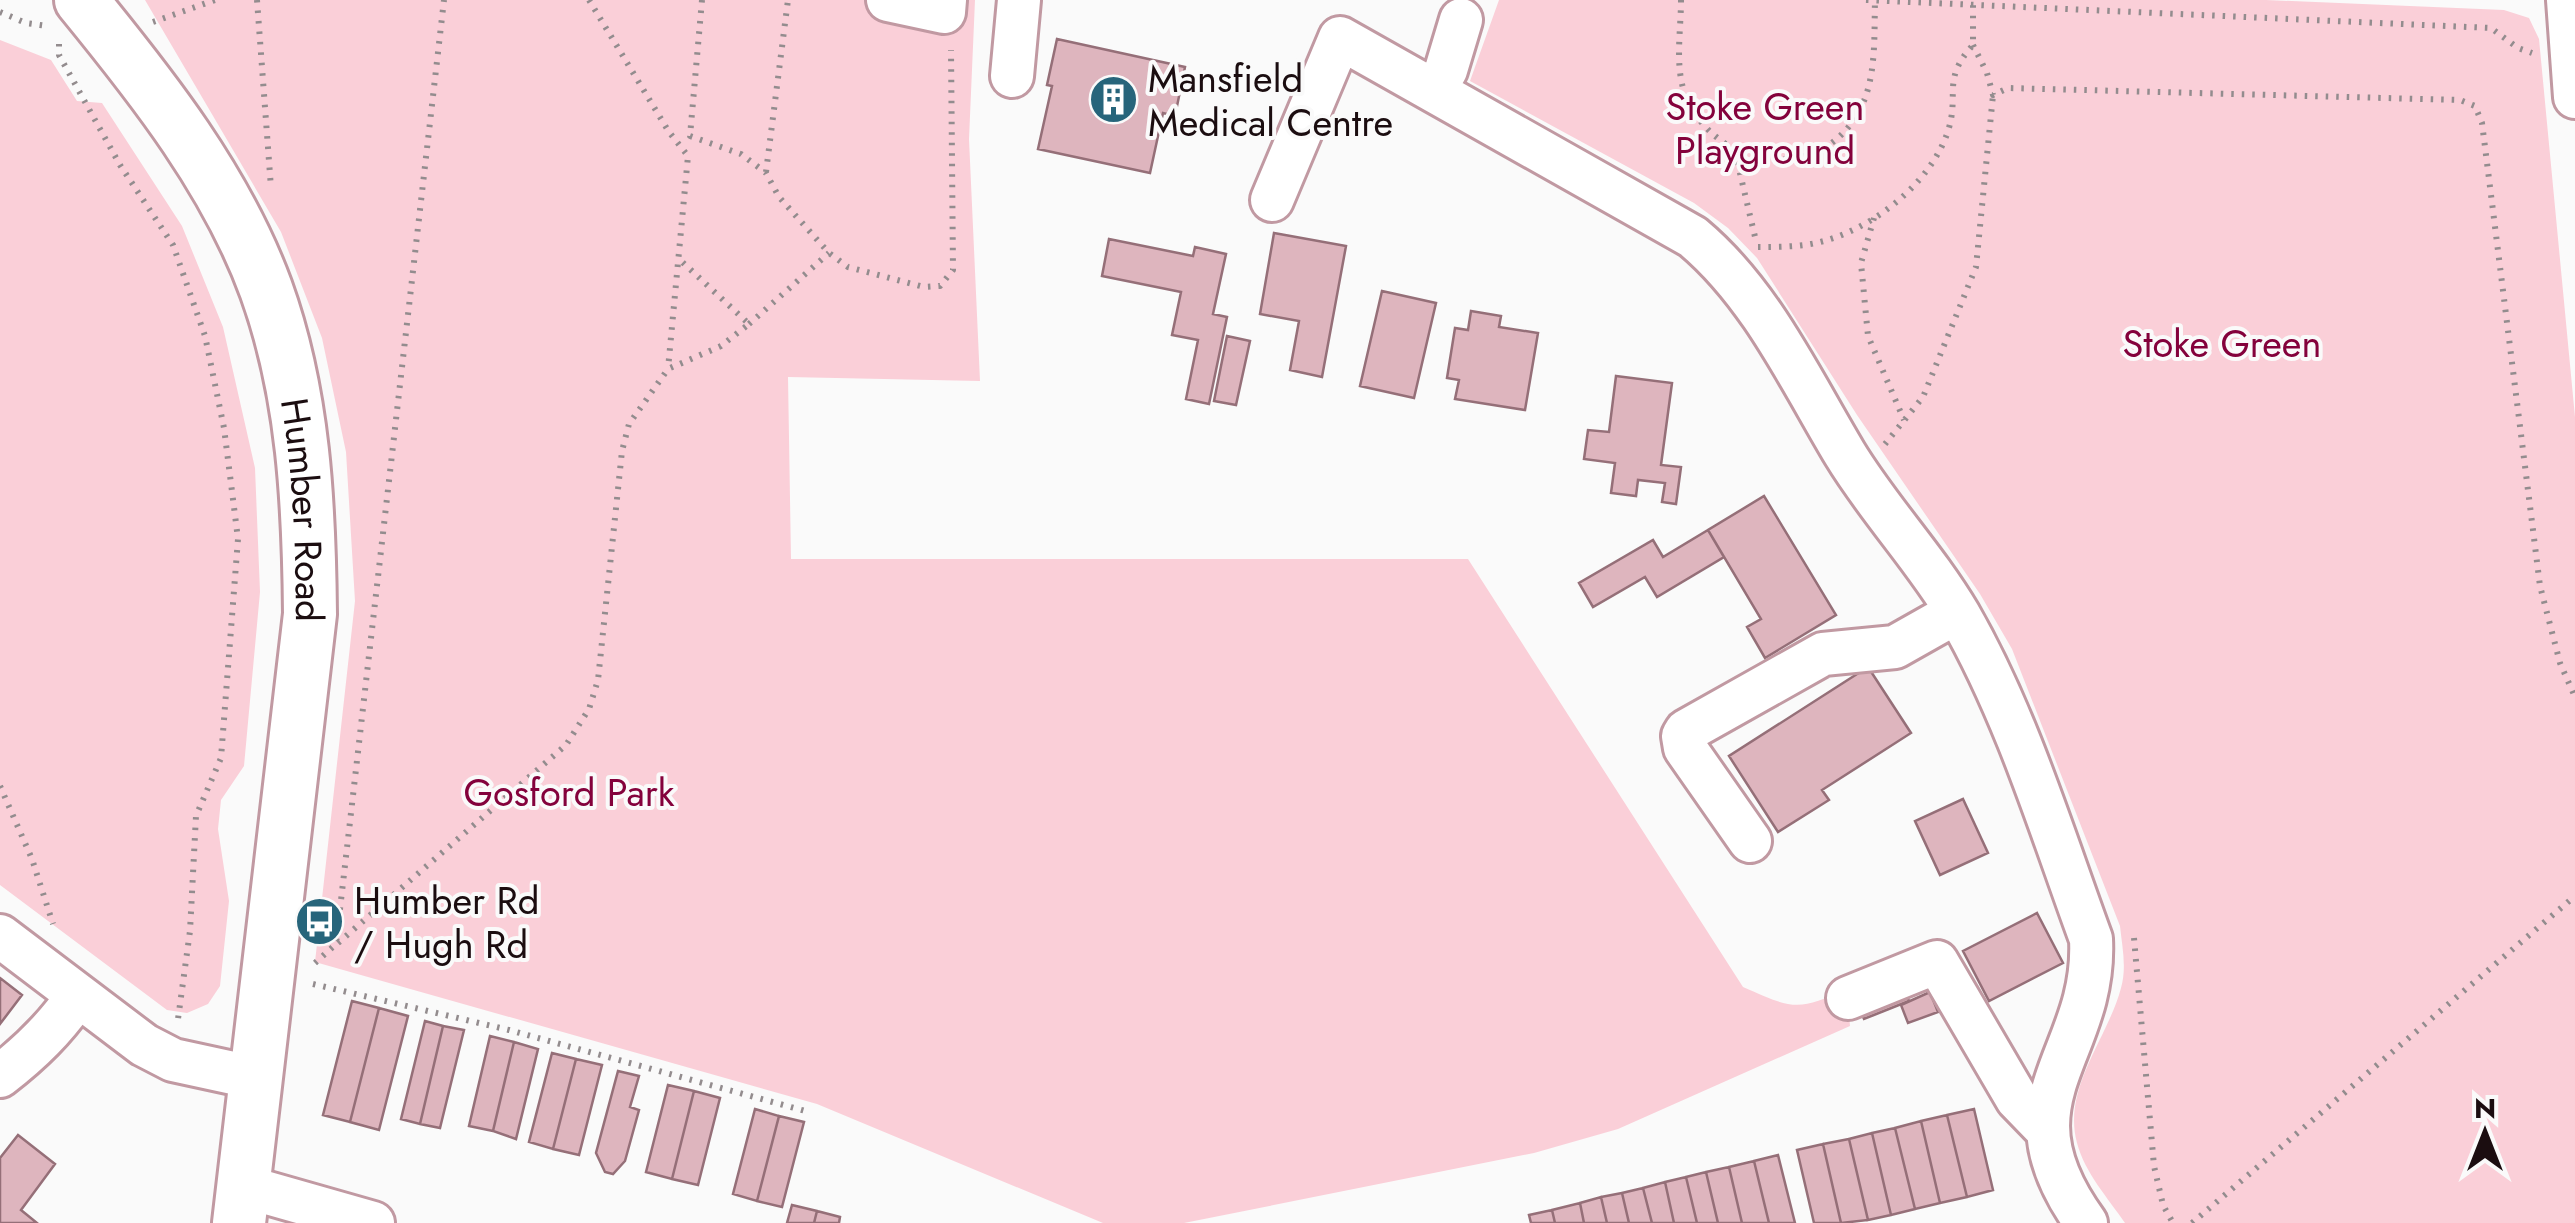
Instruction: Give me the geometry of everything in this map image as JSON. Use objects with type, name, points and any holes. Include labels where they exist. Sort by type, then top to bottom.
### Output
[{"type":"main road","name":"Humber Road","points":[[70,14],[162,103],[230,212],[266,290],[298,414],[310,537],[310,614],[241,1204]]},
{"type":"street","points":[[888,0],[945,6]]},
{"type":"street","points":[[1012,76],[1018,0]]},
{"type":"street","points":[[2568,0],[2574,79]]},
{"type":"street","points":[[1435,90],[1446,70],[1461,20]]},
{"type":"street","points":[[1272,200],[1340,38],[1693,238],[1739,254],[1747,292],[1851,463],[1956,612],[1995,683],[2091,938],[2092,964],[2085,996],[2050,1094],[2047,1130],[2067,1217]]},
{"type":"street","points":[[1750,841],[1686,748],[1686,731],[1823,654],[1895,646],[1956,612]]},
{"type":"street","points":[[0,936],[130,1036],[173,1060],[256,1078]]},
{"type":"street","points":[[1848,998],[1937,962],[2017,1099],[2047,1130]]},
{"type":"street","points":[[0,1076],[32,1052],[78,996]]},
{"type":"street","points":[[241,1204],[373,1223]]},
{"type":"path","points":[[143,22],[159,21],[215,0]]},
{"type":"path","points":[[258,0],[272,197]]},
{"type":"path","points":[[336,944],[444,0]]},
{"type":"path","points":[[589,0],[688,156]]},
{"type":"path","points":[[306,972],[566,745],[590,709],[598,680],[622,451],[629,424],[668,369],[702,0]]},
{"type":"path","points":[[766,173],[788,0]]},
{"type":"path","points":[[1681,0],[1683,88],[1693,110],[1712,136],[1735,152],[1771,159],[1794,159],[1820,152],[1859,112],[1871,74],[1875,0]]},
{"type":"path","points":[[1866,0],[2491,28],[2518,48],[2549,60],[2574,79]]},
{"type":"path","points":[[1851,463],[1889,442],[1922,397],[1976,266],[1993,95],[1988,73],[1973,45],[1973,4]]},
{"type":"path","points":[[690,136],[741,154],[766,173],[779,197],[829,253],[848,266],[924,287],[940,286],[952,270],[951,47],[945,6]]},
{"type":"path","points":[[70,14],[59,55],[120,165],[173,244],[205,336],[224,428],[238,539],[221,758],[196,816],[190,932],[173,1060]]},
{"type":"path","points":[[1735,152],[1739,254],[1806,245],[1844,234],[1874,217],[1927,172],[1941,151],[1950,126],[1952,85],[1958,62],[1973,45]]},
{"type":"path","points":[[1993,95],[2008,88],[2460,100],[2475,106],[2482,123],[2540,586],[2560,664],[2575,697]]},
{"type":"path","points":[[1874,217],[1861,263],[1868,336],[1905,421]]},
{"type":"path","points":[[668,369],[720,346],[829,253]]},
{"type":"path","points":[[679,260],[748,324]]},
{"type":"path","points":[[0,786],[32,859],[53,925]]},
{"type":"path","points":[[2192,1223],[2575,896]]},
{"type":"path","points":[[297,980],[510,1030],[809,1112]]},
{"type":"green space","name":"Gosford Park","points":[[145,0],[975,0],[969,139],[980,381],[788,377],[791,559],[1468,559],[1743,987],[1795,1005],[1817,1001],[1847,988],[1850,1026],[1618,1129],[1534,1153],[1184,1223],[1103,1223],[817,1104],[315,962],[355,601],[346,452],[322,338],[281,232]]},
{"type":"green space","name":"Stoke Green","points":[[1499,0],[2266,0],[2504,10],[2529,18],[2539,39],[2575,417],[2575,1223],[2125,1223],[2085,1165],[2074,1123],[2081,1083],[2123,980],[2120,926],[2012,649],[1980,594],[1857,415],[1757,258],[1728,228],[1694,203],[1470,81]]},
{"type":"green space","points":[[0,40],[51,60],[77,101],[102,103],[182,226],[223,327],[255,468],[260,592],[244,766],[221,800],[218,829],[229,901],[220,986],[208,1004],[187,1013],[167,1010],[0,885]]},
{"type":"building","name":"Mansfield Medical Centre","points":[[1057,39],[1185,67],[1175,116],[1163,113],[1150,173],[1038,149],[1052,86],[1047,85]]},
{"type":"building","points":[[1274,233],[1346,246],[1322,377],[1290,370],[1299,321],[1260,314]]},
{"type":"building","points":[[1109,239],[1193,256],[1195,247],[1226,254],[1213,314],[1227,317],[1209,404],[1186,399],[1198,340],[1172,335],[1181,292],[1102,276]]},
{"type":"building","points":[[1382,291],[1436,303],[1414,398],[1360,386]]},
{"type":"building","points":[[1471,311],[1501,316],[1499,327],[1538,333],[1525,410],[1455,399],[1459,380],[1447,378],[1455,328],[1468,330]]},
{"type":"building","points":[[1227,336],[1250,341],[1236,405],[1214,401]]},
{"type":"building","points":[[1616,376],[1672,383],[1661,465],[1681,467],[1676,504],[1662,502],[1665,483],[1638,480],[1636,496],[1611,493],[1615,463],[1584,459],[1588,430],[1609,432]]},
{"type":"building","points":[[1764,496],[1836,615],[1765,658],[1747,627],[1761,619],[1708,530]]},
{"type":"building","points":[[1708,530],[1724,557],[1657,597],[1645,577],[1593,607],[1579,583],[1653,540],[1663,557]]},
{"type":"building","points":[[1868,667],[1911,733],[1822,790],[1829,800],[1778,832],[1729,756]]},
{"type":"building","points":[[1963,799],[1988,853],[1940,875],[1915,821]]},
{"type":"building","points":[[2037,913],[2063,963],[1989,1001],[1963,951]]},
{"type":"building","points":[[0,978],[22,995],[0,1024]]},
{"type":"building","points":[[1901,982],[1909,1001],[1864,1019],[1856,1001]]},
{"type":"building","points":[[1930,992],[1938,1012],[1908,1023],[1901,1005]]},
{"type":"building","points":[[352,1001],[379,1008],[350,1122],[323,1115]]},
{"type":"building","points":[[379,1008],[408,1016],[379,1130],[350,1122]]},
{"type":"building","points":[[425,1021],[443,1026],[420,1124],[401,1119]]},
{"type":"building","points":[[443,1026],[464,1030],[440,1128],[420,1124]]},
{"type":"building","points":[[490,1036],[514,1042],[493,1131],[469,1126]]},
{"type":"building","points":[[514,1042],[538,1049],[516,1139],[493,1131]]},
{"type":"building","points":[[552,1053],[576,1059],[553,1149],[529,1142]]},
{"type":"building","points":[[576,1059],[602,1065],[579,1155],[553,1149]]},
{"type":"building","points":[[618,1071],[639,1076],[630,1107],[639,1110],[625,1161],[613,1174],[605,1172],[596,1153]]},
{"type":"building","points":[[668,1085],[694,1091],[672,1179],[646,1172]]},
{"type":"building","points":[[694,1091],[720,1098],[698,1185],[672,1179]]},
{"type":"building","points":[[755,1109],[779,1116],[757,1201],[733,1194]]},
{"type":"building","points":[[1974,1109],[1993,1190],[1967,1197],[1947,1115]]},
{"type":"building","points":[[1947,1115],[1967,1197],[1940,1203],[1921,1121]]},
{"type":"building","points":[[779,1116],[804,1122],[782,1207],[757,1201]]},
{"type":"building","points":[[1921,1121],[1940,1203],[1915,1209],[1895,1128]]},
{"type":"building","points":[[1895,1128],[1915,1209],[1891,1215],[1872,1133]]},
{"type":"building","points":[[1872,1133],[1891,1215],[1868,1220],[1849,1139]]},
{"type":"building","points":[[18,1135],[55,1164],[21,1210],[37,1223],[0,1223],[0,1158]]},
{"type":"building","points":[[1849,1139],[1868,1220],[1841,1223],[1823,1144]]},
{"type":"building","points":[[1823,1144],[1841,1223],[1814,1223],[1797,1150]]},
{"type":"building","points":[[1778,1155],[1795,1223],[1769,1223],[1754,1161]]},
{"type":"building","points":[[1754,1161],[1769,1223],[1742,1223],[1729,1167]]},
{"type":"building","points":[[1729,1167],[1742,1223],[1718,1223],[1706,1172]]},
{"type":"building","points":[[1706,1172],[1718,1223],[1697,1223],[1686,1177]]},
{"type":"building","points":[[1686,1177],[1697,1223],[1674,1223],[1665,1182]]},
{"type":"building","points":[[1665,1182],[1674,1223],[1652,1223],[1643,1188]]},
{"type":"building","points":[[1643,1188],[1652,1223],[1629,1223],[1622,1193]]},
{"type":"building","points":[[1622,1193],[1629,1223],[1607,1223],[1601,1197]]},
{"type":"building","points":[[1601,1197],[1607,1223],[1584,1223],[1580,1203]]},
{"type":"building","points":[[1580,1203],[1584,1223],[1555,1223],[1552,1210]]},
{"type":"building","points":[[792,1205],[817,1211],[814,1223],[787,1223]]},
{"type":"building","points":[[1552,1210],[1555,1223],[1531,1223],[1529,1215]]},
{"type":"building","points":[[817,1211],[840,1217],[839,1223],[814,1223]]},
{"type":"place","name":"Mansfield Medical Centre","points":[[1113,100]]},
{"type":"place","name":"Humber Rd / Hugh Rd","points":[[319,922]]},
{"type":"park label","name":"Stoke Green Playground","points":[[1765,128]]}]
